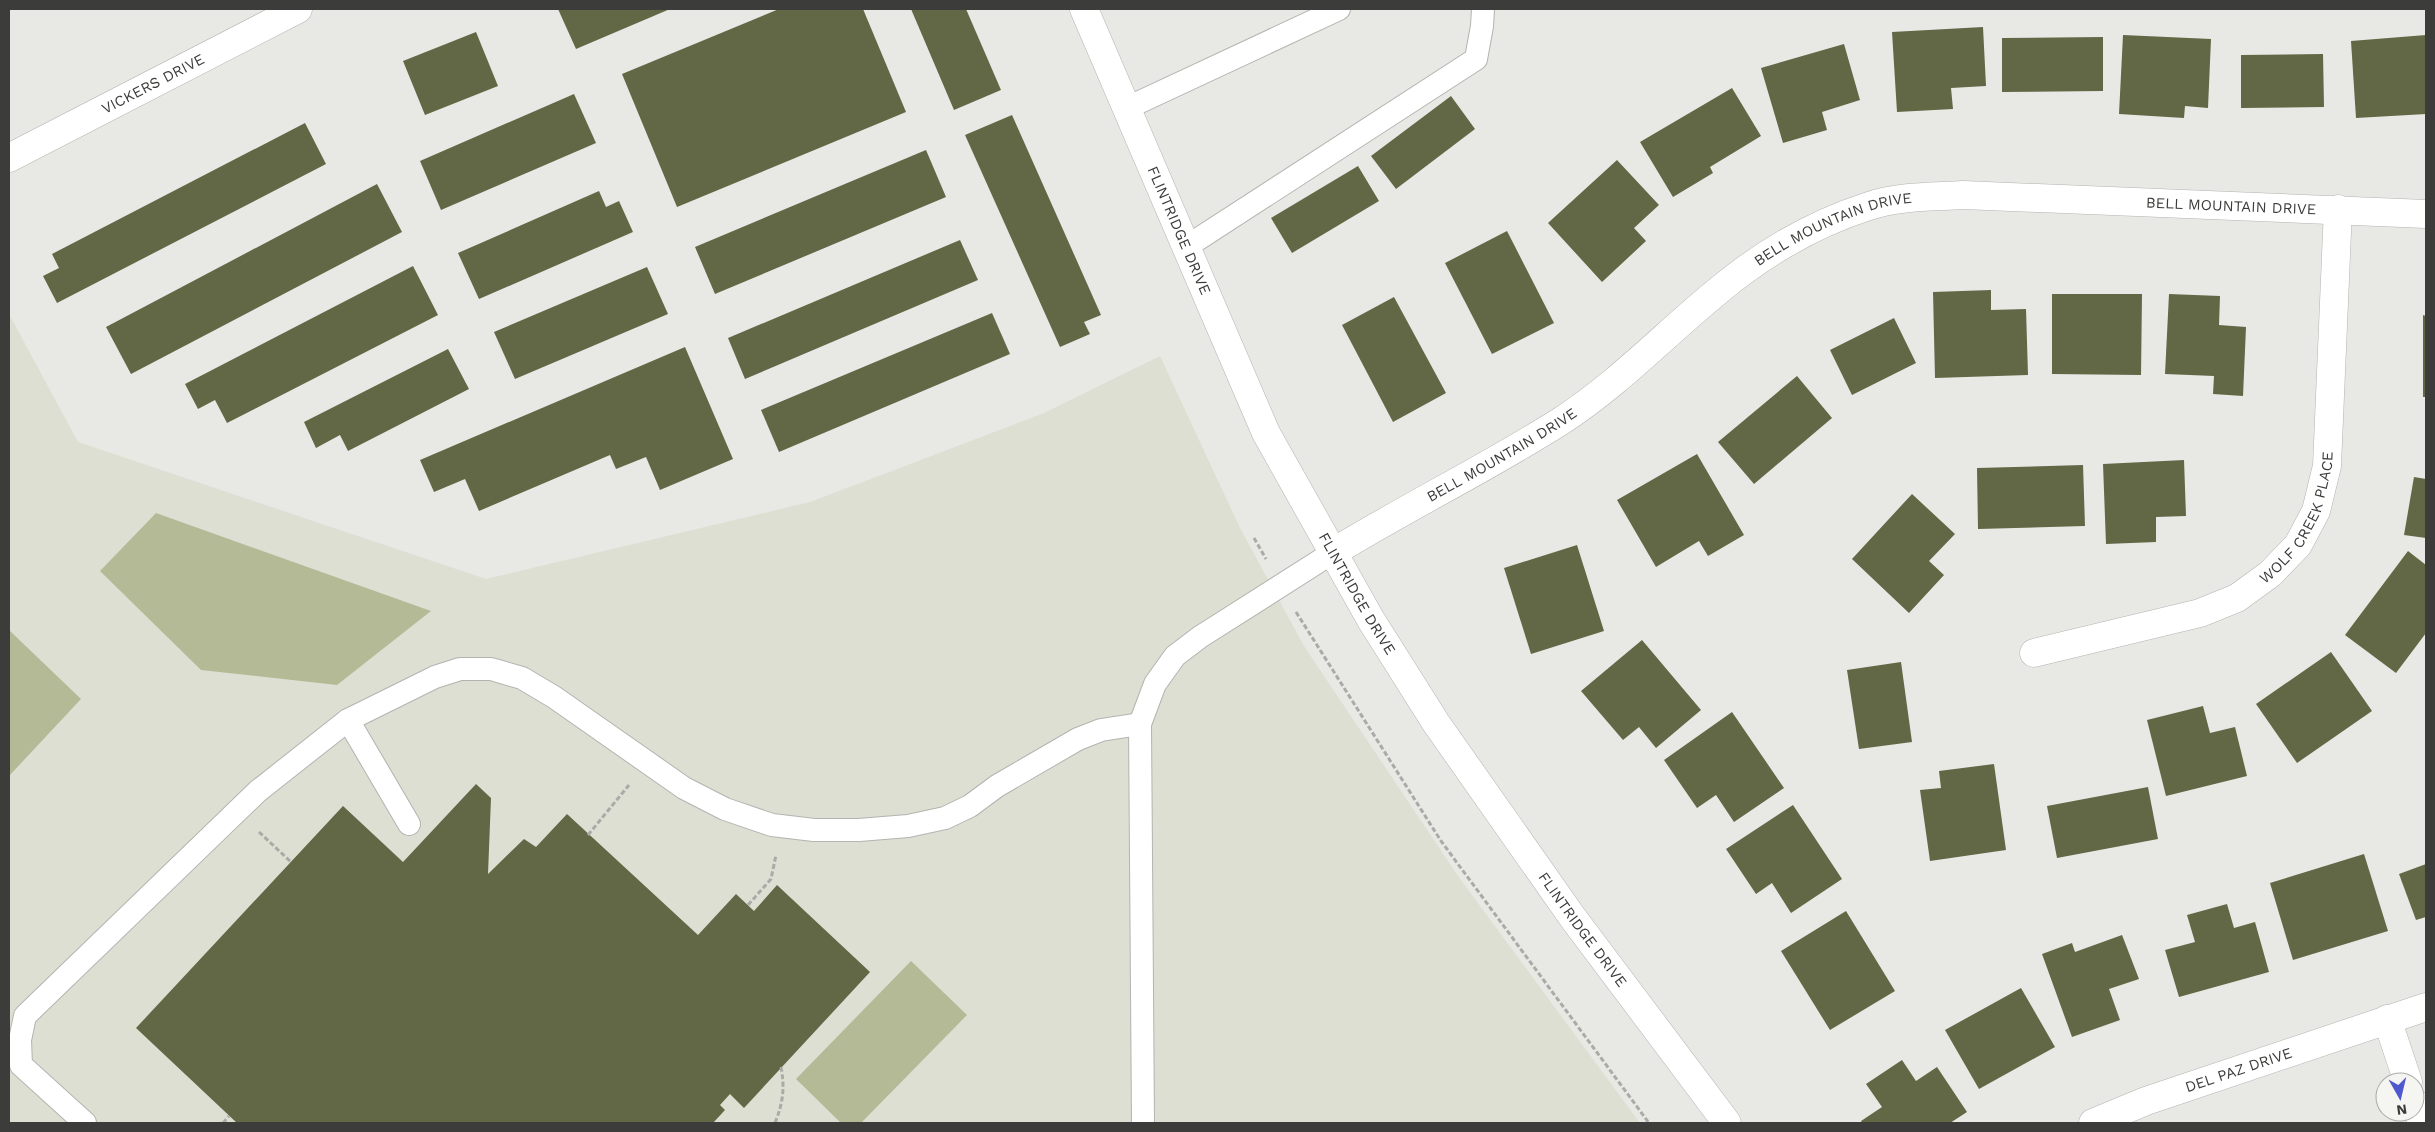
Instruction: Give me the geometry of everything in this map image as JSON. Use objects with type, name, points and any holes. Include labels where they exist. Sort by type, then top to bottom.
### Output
[{"type":"street","name":"VICKERS DRIVE","points":[[9,158],[298,9]]},
{"type":"street","name":"FLINTRIDGE DRIVE","points":[[1084,9],[1266,433],[1370,620],[1442,731],[1573,918],[1727,1123]]},
{"type":"street","name":"BELL MOUNTAIN DRIVE","points":[[1332,553],[1392,516],[1561,421],[1601,393],[1725,285],[1777,248],[1826,222],[1870,205],[1911,199],[1963,195],[2426,214]]},
{"type":"street","name":"WOLF CREEK PLACE","points":[[2034,653],[2200,613],[2237,598],[2270,574],[2298,544],[2316,511],[2326,466],[2338,209]]},
{"type":"street","name":"DEL PAZ DRIVE","points":[[2093,1123],[2146,1101],[2426,1007]]},
{"type":"street","points":[[2386,1019],[2405,1072]]},
{"type":"lane","points":[[1127,108],[1339,9]]},
{"type":"lane","points":[[1186,247],[1476,59],[1482,26],[1482,9]]},
{"type":"lane","points":[[1143,1123],[1140,724],[1155,684],[1174,656],[1200,637],[1332,553]]},
{"type":"lane","points":[[85,1123],[22,1065],[20,1040],[25,1016],[258,790],[348,720],[434,677],[460,669],[491,669],[522,678],[684,788],[725,809],[772,825],[814,830],[859,830],[908,826],[945,818],[970,806],[997,786],[1078,739],[1101,730],[1140,724]]},
{"type":"lane","points":[[348,720],[409,824]]},
{"type":"path","points":[[1254,538],[1309,636],[1441,841],[1649,1123]]},
{"type":"path","points":[[588,834],[648,763]]},
{"type":"path","points":[[237,811],[291,862]]},
{"type":"path","points":[[748,906],[771,879],[776,850],[772,825]]},
{"type":"path","points":[[775,1123],[781,1109],[784,1088],[781,1067]]},
{"type":"path","points":[[223,1123],[229,1116]]},
{"type":"shaded area","points":[[9,314],[78,442],[486,579],[810,502],[1044,413],[1160,356],[1240,528],[1304,646],[1458,876],[1640,1123],[9,1123]]},
{"type":"green space","points":[[156,513],[431,611],[337,685],[201,670],[100,571]]},
{"type":"green space","points":[[9,630],[81,699],[9,776]]},
{"type":"green space","points":[[911,961],[967,1015],[861,1123],[841,1123],[796,1079]]},
{"type":"building","points":[[558,9],[670,9],[576,49]]},
{"type":"building","points":[[779,9],[863,9],[906,112],[677,207],[622,74]]},
{"type":"building","points":[[911,9],[966,9],[1001,90],[954,110]]},
{"type":"building","points":[[1983,27],[1986,86],[1951,88],[1953,109],[1897,112],[1892,32]]},
{"type":"building","points":[[476,32],[498,86],[425,115],[403,61]]},
{"type":"building","points":[[2123,35],[2211,39],[2208,108],[2185,106],[2184,118],[2119,114]]},
{"type":"building","points":[[2426,35],[2426,114],[2356,118],[2351,41]]},
{"type":"building","points":[[2103,37],[2103,91],[2002,92],[2002,38]]},
{"type":"building","points":[[1844,44],[1860,100],[1822,112],[1827,130],[1783,143],[1761,68]]},
{"type":"building","points":[[2323,54],[2324,107],[2241,108],[2241,55]]},
{"type":"building","points":[[1732,88],[1761,136],[1710,167],[1713,173],[1673,197],[1640,142]]},
{"type":"building","points":[[574,94],[596,143],[441,210],[420,161]]},
{"type":"building","points":[[1451,96],[1475,129],[1396,189],[1371,156]]},
{"type":"building","points":[[1012,115],[1101,315],[1084,322],[1090,334],[1060,347],[965,135]]},
{"type":"building","points":[[305,123],[326,164],[57,303],[43,276],[59,268],[52,254]]},
{"type":"building","points":[[926,150],[946,197],[715,294],[695,247]]},
{"type":"building","points":[[1617,160],[1659,205],[1634,228],[1646,241],[1602,282],[1548,223]]},
{"type":"building","points":[[1358,166],[1379,201],[1292,253],[1271,218]]},
{"type":"building","points":[[377,184],[402,232],[131,374],[106,327]]},
{"type":"building","points":[[599,191],[606,207],[619,201],[633,232],[479,299],[458,253]]},
{"type":"building","points":[[1507,231],[1554,323],[1492,354],[1445,263]]},
{"type":"building","points":[[960,240],[978,280],[745,379],[728,338]]},
{"type":"building","points":[[413,266],[438,315],[227,423],[215,400],[198,409],[185,384]]},
{"type":"building","points":[[647,267],[668,314],[515,379],[494,332]]},
{"type":"building","points":[[1991,290],[1991,310],[2026,309],[2028,375],[1935,378],[1933,292]]},
{"type":"building","points":[[2052,294],[2142,294],[2141,375],[2052,374]]},
{"type":"building","points":[[2169,294],[2220,296],[2219,325],[2246,327],[2243,396],[2213,394],[2214,376],[2165,374]]},
{"type":"building","points":[[1394,297],[1446,393],[1393,422],[1342,325]]},
{"type":"building","points":[[992,313],[1010,354],[779,452],[761,410]]},
{"type":"building","points":[[2423,315],[2426,316],[2426,397],[2423,397]]},
{"type":"building","points":[[1894,318],[1916,363],[1852,395],[1830,350]]},
{"type":"building","points":[[685,347],[733,459],[660,490],[646,457],[616,469],[610,455],[479,511],[465,479],[434,492],[420,460]]},
{"type":"building","points":[[448,349],[469,389],[348,451],[340,435],[316,448],[304,422]]},
{"type":"building","points":[[1797,376],[1832,418],[1754,484],[1718,442]]},
{"type":"building","points":[[1697,454],[1744,535],[1708,556],[1699,541],[1656,567],[1617,500]]},
{"type":"building","points":[[2184,460],[2186,516],[2156,517],[2156,542],[2106,544],[2103,464]]},
{"type":"building","points":[[2083,465],[2085,526],[1978,529],[1977,468]]},
{"type":"building","points":[[2414,477],[2426,479],[2426,538],[2404,535]]},
{"type":"building","points":[[1912,494],[1955,534],[1929,561],[1944,575],[1909,613],[1852,559]]},
{"type":"building","points":[[1577,545],[1604,631],[1531,654],[1504,568]]},
{"type":"building","points":[[2408,551],[2426,565],[2426,633],[2396,673],[2345,635]]},
{"type":"building","points":[[1642,640],[1701,710],[1656,748],[1639,727],[1623,740],[1581,691]]},
{"type":"building","points":[[2331,652],[2372,711],[2297,763],[2256,704]]},
{"type":"building","points":[[1901,662],[1912,742],[1859,749],[1847,670]]},
{"type":"building","points":[[2203,706],[2210,733],[2235,727],[2247,776],[2166,796],[2147,720]]},
{"type":"building","points":[[1732,712],[1784,788],[1734,822],[1716,795],[1697,808],[1664,760]]},
{"type":"building","points":[[1994,764],[2006,850],[1930,861],[1920,790],[1941,788],[1939,771]]},
{"type":"building","points":[[476,784],[491,798],[488,874],[524,839],[536,847],[567,814],[698,935],[736,894],[754,911],[777,885],[870,972],[744,1108],[730,1094],[720,1105],[725,1110],[713,1123],[237,1123],[136,1028],[343,806],[403,862]]},
{"type":"building","points":[[2148,787],[2158,839],[2057,858],[2047,806]]},
{"type":"building","points":[[1793,805],[1842,879],[1791,913],[1772,883],[1756,894],[1726,849]]},
{"type":"building","points":[[2364,854],[2388,931],[2293,960],[2270,883]]},
{"type":"building","points":[[2426,864],[2426,917],[2416,920],[2399,874]]},
{"type":"building","points":[[2227,904],[2234,928],[2255,922],[2269,972],[2179,997],[2165,950],[2195,942],[2187,915]]},
{"type":"building","points":[[1846,911],[1895,991],[1830,1030],[1781,951]]},
{"type":"building","points":[[2122,935],[2139,979],[2109,989],[2120,1020],[2072,1037],[2042,954],[2072,943],[2075,952]]},
{"type":"building","points":[[2021,988],[2055,1047],[1979,1089],[1945,1030]]},
{"type":"building","points":[[1902,1060],[1916,1081],[1937,1067],[1967,1112],[1950,1123],[1862,1123],[1861,1121],[1882,1107],[1866,1084]]}]
